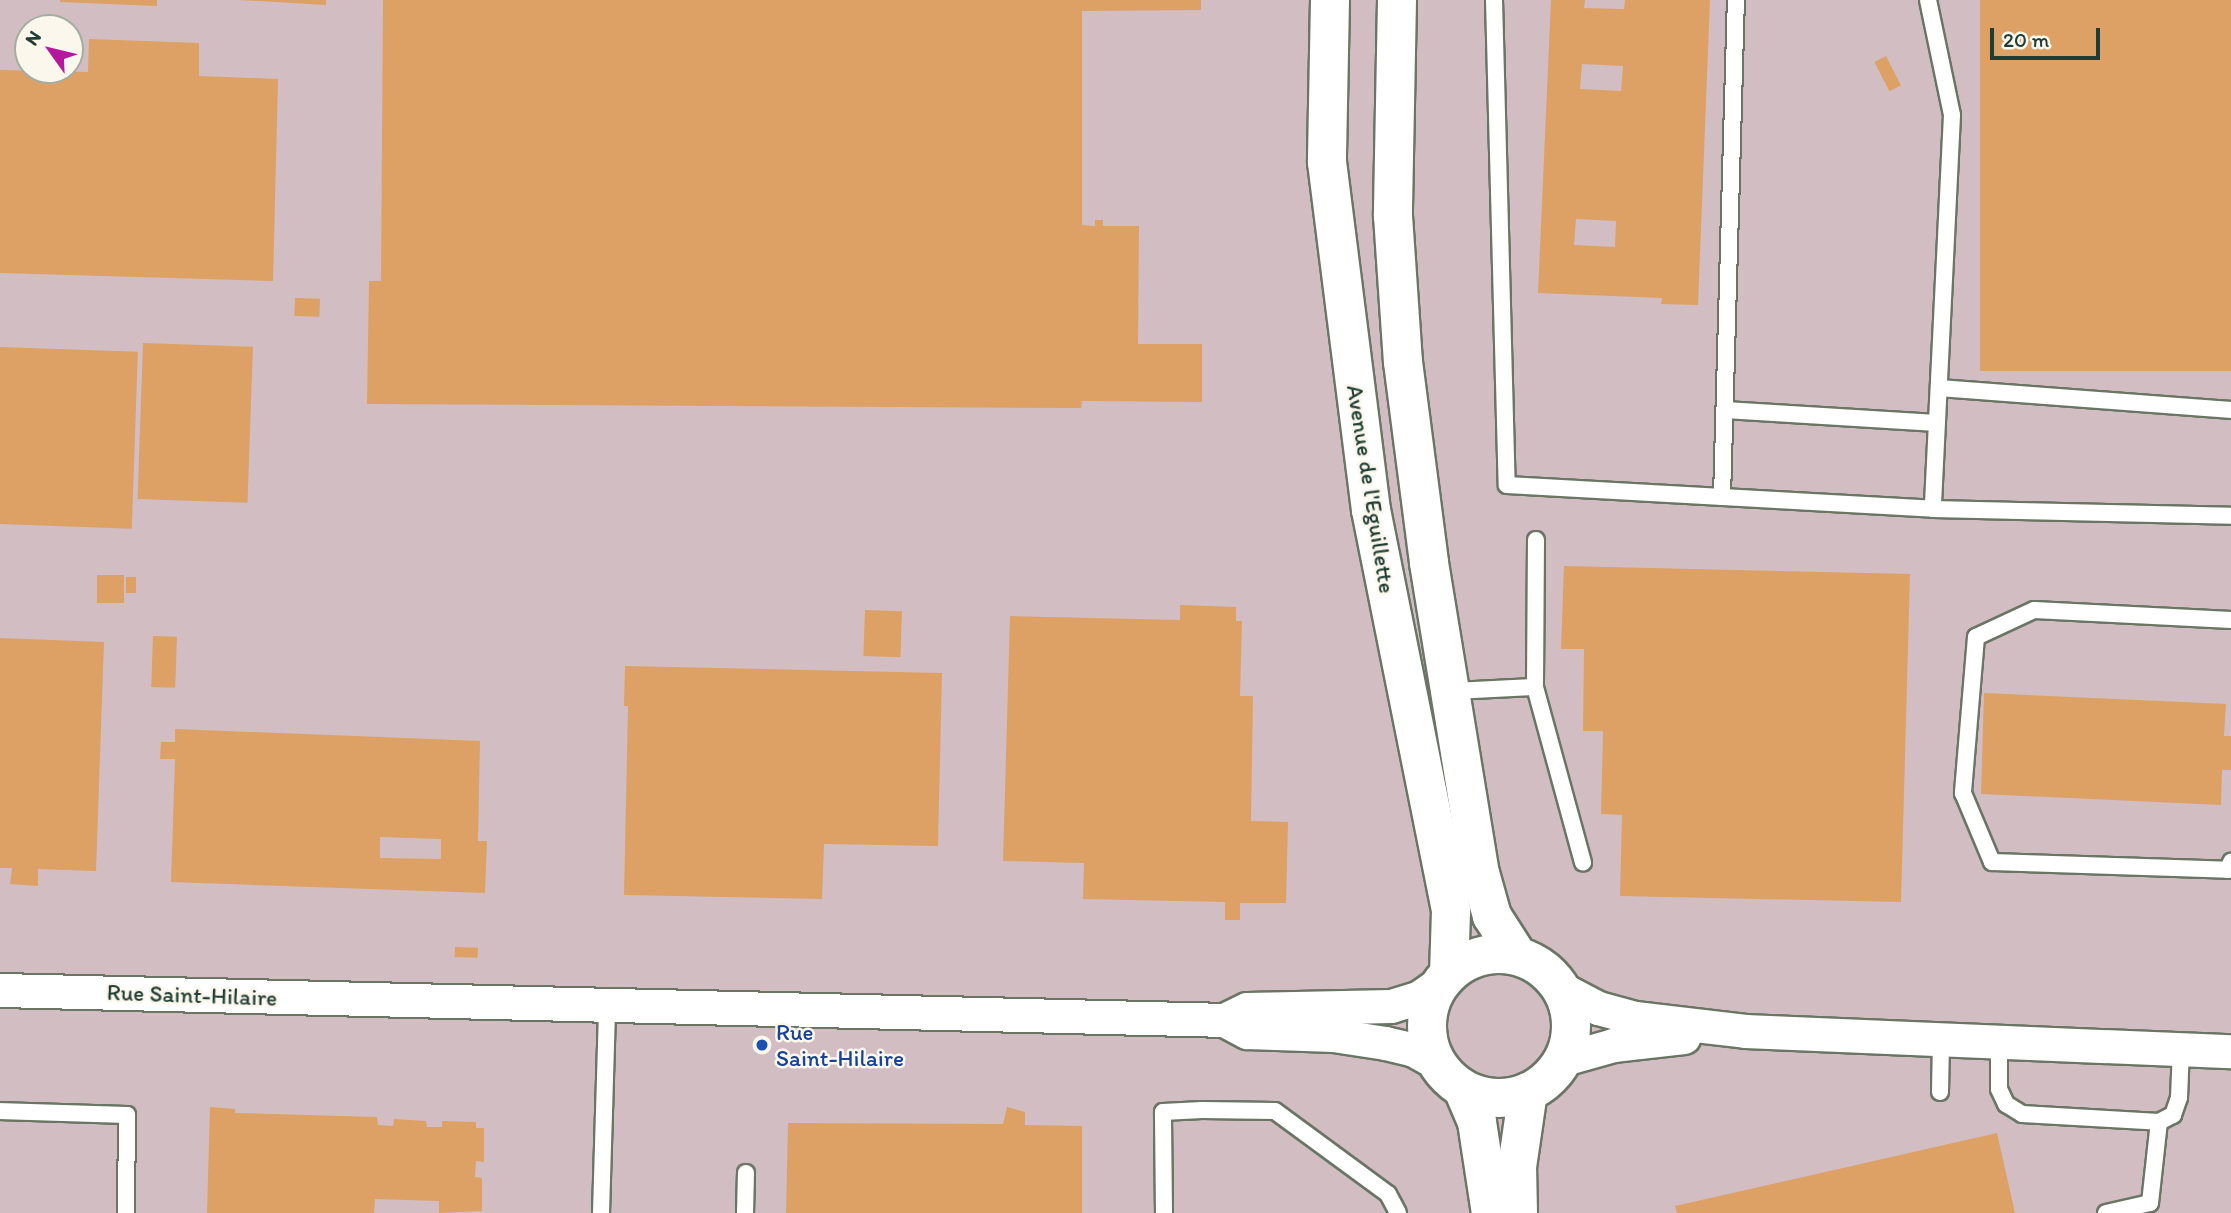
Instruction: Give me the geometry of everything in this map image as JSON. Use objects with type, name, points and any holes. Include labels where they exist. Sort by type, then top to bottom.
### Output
[{"type":"street","name":"Avenue de l'Eguillette","points":[[1330,0],[1330,187],[1371,510],[1451,911],[1445,977]]},
{"type":"street","name":"Avenue de l'Eguillette","points":[[1397,0],[1393,216],[1403,362],[1429,563],[1484,891],[1498,927],[1517,955]]},
{"type":"street","points":[[1491,1213],[1476,1122],[1428,1037],[1428,1016],[1445,977],[1484,955],[1517,955],[1535,962],[1562,989],[1598,1008],[1635,1017],[1745,1031],[2231,1051]]},
{"type":"street","name":"Rue Saint-Hilaire","points":[[1224,1020],[1247,1009],[1391,1006],[1418,998],[1445,977]]},
{"type":"street","points":[[1451,1077],[1500,1098],[1528,1092],[1542,1084],[1564,1059],[1571,1024],[1562,989]]},
{"type":"street","name":"Rue Saint-Hilaire","points":[[0,990],[1224,1020],[1247,1032],[1333,1035],[1412,1049],[1451,1077]]},
{"type":"street","points":[[1564,1059],[1613,1045],[1745,1031]]},
{"type":"street","points":[[1518,1213],[1518,1156],[1528,1092]]},
{"type":"lane","points":[[1494,0],[1507,485],[1933,509],[2231,516]]},
{"type":"lane","points":[[1722,497],[1736,0]]},
{"type":"lane","points":[[1928,0],[1952,115],[1933,509]]},
{"type":"lane","points":[[1939,388],[2231,410]]},
{"type":"lane","points":[[1725,410],[1937,423]]},
{"type":"lane","points":[[1536,540],[1535,687],[1583,863]]},
{"type":"lane","points":[[2231,620],[2034,610],[1976,637],[1963,793],[1992,862],[2228,870],[2231,862]]},
{"type":"lane","points":[[1452,691],[1535,687]]},
{"type":"lane","points":[[601,1213],[607,1006]]},
{"type":"lane","points":[[1940,1092],[1941,1040]]},
{"type":"lane","points":[[1999,1042],[1999,1089],[2006,1104],[2022,1114],[2159,1122],[2173,1115],[2179,1098],[2181,1049]]},
{"type":"lane","points":[[1164,1213],[1163,1112],[1202,1110],[1275,1111],[1388,1194],[1398,1213]]},
{"type":"lane","points":[[0,1111],[127,1115],[126,1213]]},
{"type":"lane","points":[[2106,1213],[2150,1203],[2159,1122]]},
{"type":"lane","points":[[746,1173],[746,1213]]},
{"type":"shaded area","points":[[0,0],[2231,0],[2231,1213],[0,1213]]},
{"type":"building","points":[[157,0],[157,6],[60,2]]},
{"type":"building","points":[[239,0],[326,0],[326,5]]},
{"type":"building","points":[[383,0],[1201,0],[1201,10],[1082,11],[1082,225],[1095,226],[1095,220],[1103,220],[1103,226],[1139,226],[1138,344],[1202,344],[1202,402],[1082,401],[1081,408],[367,404],[369,281],[381,281]]},
{"type":"building","points":[[1551,0],[1585,0],[1584,8],[1624,9],[1625,0],[1710,0],[1698,305],[1661,304],[1662,298],[1538,293]],"holes":[[[1582,64],[1623,66],[1621,91],[1580,89]],[[1576,219],[1616,221],[1615,247],[1574,245]]]},
{"type":"building","points":[[1980,0],[2231,0],[2231,371],[1980,371]]},
{"type":"building","points":[[89,39],[199,43],[199,76],[278,79],[273,281],[0,273],[0,70],[14,70],[14,84],[84,84],[84,72],[88,72]]},
{"type":"building","points":[[1886,56],[1901,85],[1889,91],[1874,62]]},
{"type":"building","points":[[295,298],[320,299],[319,317],[294,316]]},
{"type":"building","points":[[143,343],[253,347],[247,503],[138,499]]},
{"type":"building","points":[[0,347],[138,352],[132,529],[0,524]]},
{"type":"building","points":[[1564,566],[1910,574],[1901,902],[1620,896],[1622,815],[1601,814],[1603,731],[1583,731],[1584,649],[1561,649]]},
{"type":"building","points":[[97,575],[124,575],[124,603],[97,603]]},
{"type":"building","points":[[126,577],[136,577],[136,593],[126,593]]},
{"type":"building","points":[[1180,605],[1236,607],[1236,621],[1242,621],[1240,696],[1253,696],[1251,821],[1288,822],[1286,903],[1240,903],[1240,920],[1225,920],[1225,902],[1083,899],[1084,863],[1003,861],[1010,616],[1180,620]]},
{"type":"building","points":[[865,610],[902,611],[900,657],[863,656]]},
{"type":"building","points":[[153,636],[177,637],[175,688],[151,687]]},
{"type":"building","points":[[0,638],[104,642],[96,871],[38,869],[38,886],[10,884],[12,868],[0,868]]},
{"type":"building","points":[[625,666],[942,673],[938,846],[824,844],[822,899],[624,895],[628,706],[624,706]]},
{"type":"building","points":[[1984,693],[2226,704],[2224,736],[2231,736],[2231,770],[2222,770],[2221,805],[1981,794]]},
{"type":"building","points":[[175,729],[480,741],[478,841],[487,841],[485,893],[171,882],[175,759],[160,759],[161,742],[175,742]],"holes":[[[380,837],[441,839],[441,859],[380,858]]]},
{"type":"building","points":[[455,947],[478,948],[478,958],[455,957]]},
{"type":"building","points":[[210,1107],[235,1109],[235,1113],[377,1117],[378,1125],[393,1126],[394,1119],[426,1121],[427,1127],[442,1127],[442,1121],[476,1122],[476,1128],[484,1128],[484,1162],[476,1161],[475,1177],[482,1178],[482,1211],[439,1213],[439,1201],[375,1199],[374,1213],[207,1213]]},
{"type":"building","points":[[1007,1107],[1025,1112],[1025,1125],[1082,1126],[1082,1213],[786,1213],[788,1123],[1003,1124]]},
{"type":"building","points":[[1997,1133],[2015,1213],[1677,1213],[1675,1206]]},
{"type":"place","name":"Rue Saint-Hilaire","points":[[762,1045]]}]
